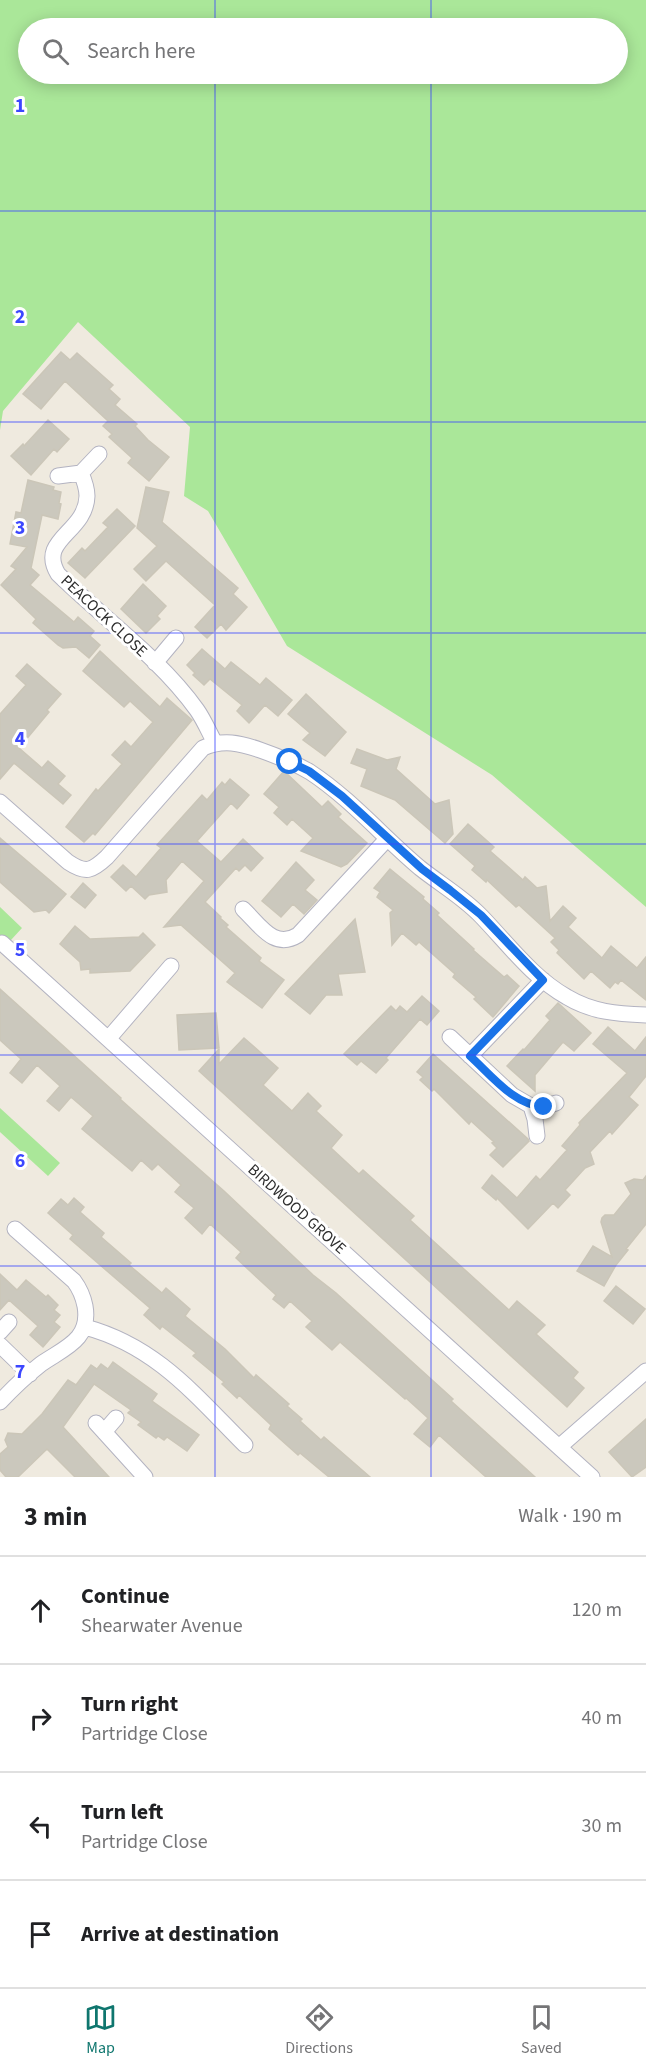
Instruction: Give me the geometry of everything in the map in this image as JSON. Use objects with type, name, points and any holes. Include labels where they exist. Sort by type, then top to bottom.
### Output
[{"type":"street","points":[[58,476],[81,473],[99,454]]},
{"type":"street","name":"PEACOCK CLOSE","points":[[81,473],[87,489],[86,506],[77,524],[55,546],[52,564],[63,578],[155,663],[196,710],[215,742]]},
{"type":"street","name":"PEACOCK CLOSE","points":[[155,663],[176,638]]},
{"type":"street","points":[[0,802],[68,862],[78,868],[89,870],[106,857],[203,748],[215,742],[230,742],[248,746],[309,771],[342,796],[422,869],[481,915],[543,980],[565,996],[587,1007],[608,1013],[646,1015]]},
{"type":"street","points":[[243,909],[274,939],[290,940],[298,935],[387,839]]},
{"type":"street","name":"BIRDWOOD GROVE","points":[[2,943],[592,1477]]},
{"type":"street","points":[[109,1038],[171,966]]},
{"type":"street","points":[[470,1056],[543,980]]},
{"type":"street","points":[[450,1037],[512,1095],[531,1106],[544,1107],[556,1103]]},
{"type":"street","points":[[531,1106],[537,1136]]},
{"type":"street","points":[[0,1402],[30,1374],[75,1341],[85,1327],[87,1317],[81,1290],[74,1281],[15,1228]]},
{"type":"street","points":[[85,1327],[131,1344],[158,1362],[175,1375],[245,1445]]},
{"type":"street","points":[[0,1346],[30,1374]]},
{"type":"street","points":[[559,1447],[646,1371]]},
{"type":"street","points":[[116,1418],[100,1427],[145,1477]]},
{"type":"green space","points":[[0,0],[646,0],[646,907],[492,775],[287,646],[208,511],[184,496],[190,427],[78,322],[3,411],[0,430]]},
{"type":"green space","points":[[0,907],[22,928],[0,952]]},
{"type":"green space","points":[[0,1108],[60,1163],[48,1176],[0,1132]]},
{"type":"building","points":[[61,352],[70,360],[77,353],[113,385],[109,389],[120,399],[115,405],[137,424],[135,426],[148,440],[169,457],[149,481],[128,463],[132,458],[109,437],[112,434],[103,426],[108,421],[65,381],[41,409],[23,394]]},
{"type":"building","points":[[48,420],[69,439],[57,452],[54,449],[31,475],[11,456],[23,444],[24,446]]},
{"type":"building","points":[[28,480],[54,487],[53,490],[61,492],[58,519],[42,515],[31,568],[39,575],[30,585],[74,622],[78,617],[94,631],[90,636],[100,645],[89,658],[76,647],[63,648],[58,645],[33,623],[36,619],[1,585],[16,569],[11,566],[27,547],[10,544],[16,512],[21,513]]},
{"type":"building","points":[[146,487],[169,492],[162,522],[238,588],[233,594],[247,607],[226,630],[221,624],[207,638],[195,627],[215,605],[166,561],[146,581],[134,569],[157,546],[137,528]]},
{"type":"building","points":[[117,509],[135,526],[85,578],[68,563],[82,548],[85,551],[108,527],[103,523]]},
{"type":"building","points":[[143,584],[166,606],[157,616],[160,619],[146,633],[121,609]]},
{"type":"building","points":[[202,649],[225,669],[231,662],[260,685],[266,678],[292,700],[278,716],[265,705],[249,723],[237,711],[242,705],[210,679],[204,685],[193,675],[195,673],[187,665]]},
{"type":"building","points":[[100,651],[160,707],[167,698],[192,720],[95,835],[93,833],[84,842],[66,827],[96,789],[98,791],[122,764],[112,755],[125,741],[131,747],[153,722],[130,701],[124,707],[83,671]]},
{"type":"building","points":[[27,664],[61,694],[19,748],[42,768],[48,761],[65,776],[58,784],[71,795],[63,804],[14,763],[0,779],[0,714],[26,685],[16,676]]},
{"type":"building","points":[[306,694],[346,732],[325,756],[303,740],[310,733],[288,714]]},
{"type":"building","points":[[357,749],[387,760],[400,757],[396,769],[435,804],[449,800],[453,834],[445,843],[395,800],[361,786],[367,769],[351,763]]},
{"type":"building","points":[[284,771],[322,807],[328,801],[341,814],[338,817],[367,843],[347,864],[341,867],[301,851],[313,838],[292,819],[287,825],[274,813],[279,807],[264,794]]},
{"type":"building","points":[[230,779],[249,795],[237,809],[231,803],[197,841],[221,862],[243,839],[263,858],[251,871],[245,865],[239,871],[236,868],[205,902],[228,925],[226,927],[261,958],[259,961],[284,980],[262,1008],[227,982],[235,973],[181,925],[164,927],[204,881],[182,861],[166,880],[167,892],[149,895],[145,899],[131,886],[126,891],[111,877],[123,865],[136,877],[161,848],[157,845],[202,795],[207,800],[222,782],[225,785]]},
{"type":"building","points":[[468,824],[494,847],[490,851],[523,880],[525,877],[537,888],[546,886],[550,921],[563,906],[576,918],[568,927],[602,958],[611,946],[637,968],[646,957],[646,1000],[621,980],[618,984],[615,982],[610,988],[591,971],[584,979],[557,953],[559,950],[551,942],[555,938],[519,905],[516,907],[487,880],[486,882],[472,870],[475,866],[450,844]]},
{"type":"building","points":[[0,838],[66,894],[49,913],[46,910],[34,912],[0,882]]},
{"type":"building","points":[[296,862],[314,880],[305,890],[317,900],[304,914],[293,904],[281,917],[262,901]]},
{"type":"building","points":[[390,869],[424,897],[423,899],[439,913],[437,915],[473,950],[504,977],[507,975],[519,986],[493,1017],[474,999],[476,997],[453,977],[455,974],[419,942],[416,945],[402,933],[392,945],[390,913],[393,910],[377,897],[380,892],[374,888]]},
{"type":"building","points":[[83,883],[96,895],[85,908],[71,897]]},
{"type":"building","points":[[355,919],[365,972],[338,974],[342,995],[326,995],[310,1014],[285,994]]},
{"type":"building","points":[[75,926],[90,939],[139,937],[143,933],[155,945],[130,971],[90,973],[90,969],[81,970],[80,962],[60,944]]},
{"type":"building","points":[[0,989],[224,1191],[313,1275],[453,1399],[451,1401],[535,1477],[486,1477],[439,1435],[430,1447],[414,1434],[428,1418],[340,1342],[332,1350],[306,1327],[312,1321],[290,1301],[284,1308],[273,1299],[276,1295],[236,1258],[241,1252],[210,1224],[202,1234],[185,1218],[194,1208],[175,1192],[181,1185],[158,1164],[152,1170],[141,1160],[132,1171],[82,1129],[93,1116],[71,1097],[59,1111],[47,1101],[60,1086],[37,1065],[22,1083],[10,1073],[21,1059],[0,1040]]},
{"type":"building","points":[[422,996],[439,1011],[427,1025],[420,1019],[376,1073],[361,1061],[357,1065],[344,1054],[391,1006],[396,1011],[400,1006],[407,1012]]},
{"type":"building","points":[[558,1003],[591,1033],[574,1051],[563,1042],[535,1075],[535,1091],[507,1066],[550,1020],[546,1016]]},
{"type":"building","points":[[216,1013],[219,1048],[179,1050],[177,1015]]},
{"type":"building","points":[[608,1027],[635,1051],[646,1037],[646,1076],[629,1097],[638,1105],[612,1134],[610,1131],[590,1152],[594,1164],[585,1168],[565,1190],[570,1195],[558,1208],[553,1203],[528,1229],[497,1198],[496,1200],[482,1188],[492,1175],[517,1198],[536,1176],[540,1180],[567,1150],[562,1146],[580,1125],[579,1123],[627,1073],[593,1044]]},
{"type":"building","points":[[244,1038],[278,1068],[263,1085],[292,1111],[308,1093],[321,1106],[316,1111],[342,1135],[331,1148],[359,1174],[363,1170],[414,1216],[410,1220],[509,1310],[517,1301],[545,1325],[536,1334],[578,1372],[573,1378],[584,1388],[567,1407],[199,1071],[219,1049],[219,1064]]},
{"type":"building","points":[[433,1054],[528,1139],[529,1141],[503,1167],[490,1155],[497,1148],[492,1143],[494,1142],[471,1121],[469,1124],[434,1089],[432,1091],[420,1080],[423,1077],[417,1072]]},
{"type":"building","points":[[646,1176],[646,1224],[626,1249],[628,1250],[604,1286],[577,1271],[593,1246],[612,1257],[601,1222],[602,1218],[605,1215],[614,1215],[631,1194],[625,1183],[634,1179],[643,1180]]},
{"type":"building","points":[[74,1198],[84,1207],[80,1212],[104,1233],[101,1237],[131,1263],[129,1265],[162,1293],[166,1288],[190,1309],[185,1316],[225,1349],[254,1378],[256,1375],[289,1404],[287,1406],[302,1419],[300,1421],[321,1440],[324,1437],[370,1477],[329,1477],[300,1453],[298,1455],[269,1429],[271,1425],[239,1395],[237,1398],[222,1384],[224,1382],[193,1356],[196,1353],[162,1326],[160,1329],[144,1315],[150,1308],[70,1239],[73,1235],[48,1213],[61,1199],[68,1205]]},
{"type":"building","points":[[0,1274],[17,1290],[26,1280],[58,1305],[54,1310],[60,1315],[54,1322],[60,1327],[43,1347],[30,1335],[38,1326],[9,1300],[0,1310]]},
{"type":"building","points":[[616,1286],[645,1309],[633,1324],[604,1301]]},
{"type":"building","points":[[113,1362],[157,1394],[152,1401],[199,1435],[187,1451],[167,1437],[164,1440],[158,1436],[156,1438],[138,1425],[141,1422],[128,1413],[131,1410],[94,1384],[63,1427],[109,1477],[75,1477],[47,1449],[18,1477],[6,1477],[0,1470],[0,1454],[8,1447],[5,1440],[8,1433],[22,1434],[42,1414],[68,1380],[76,1385],[91,1365],[97,1369],[101,1364],[108,1369]]},
{"type":"building","points":[[646,1419],[646,1467],[632,1477],[609,1452]]},
{"type":"route","points":[[290,762],[309,771],[342,796],[422,869],[481,915],[543,980],[470,1056],[512,1095],[531,1106],[544,1107]]}]
